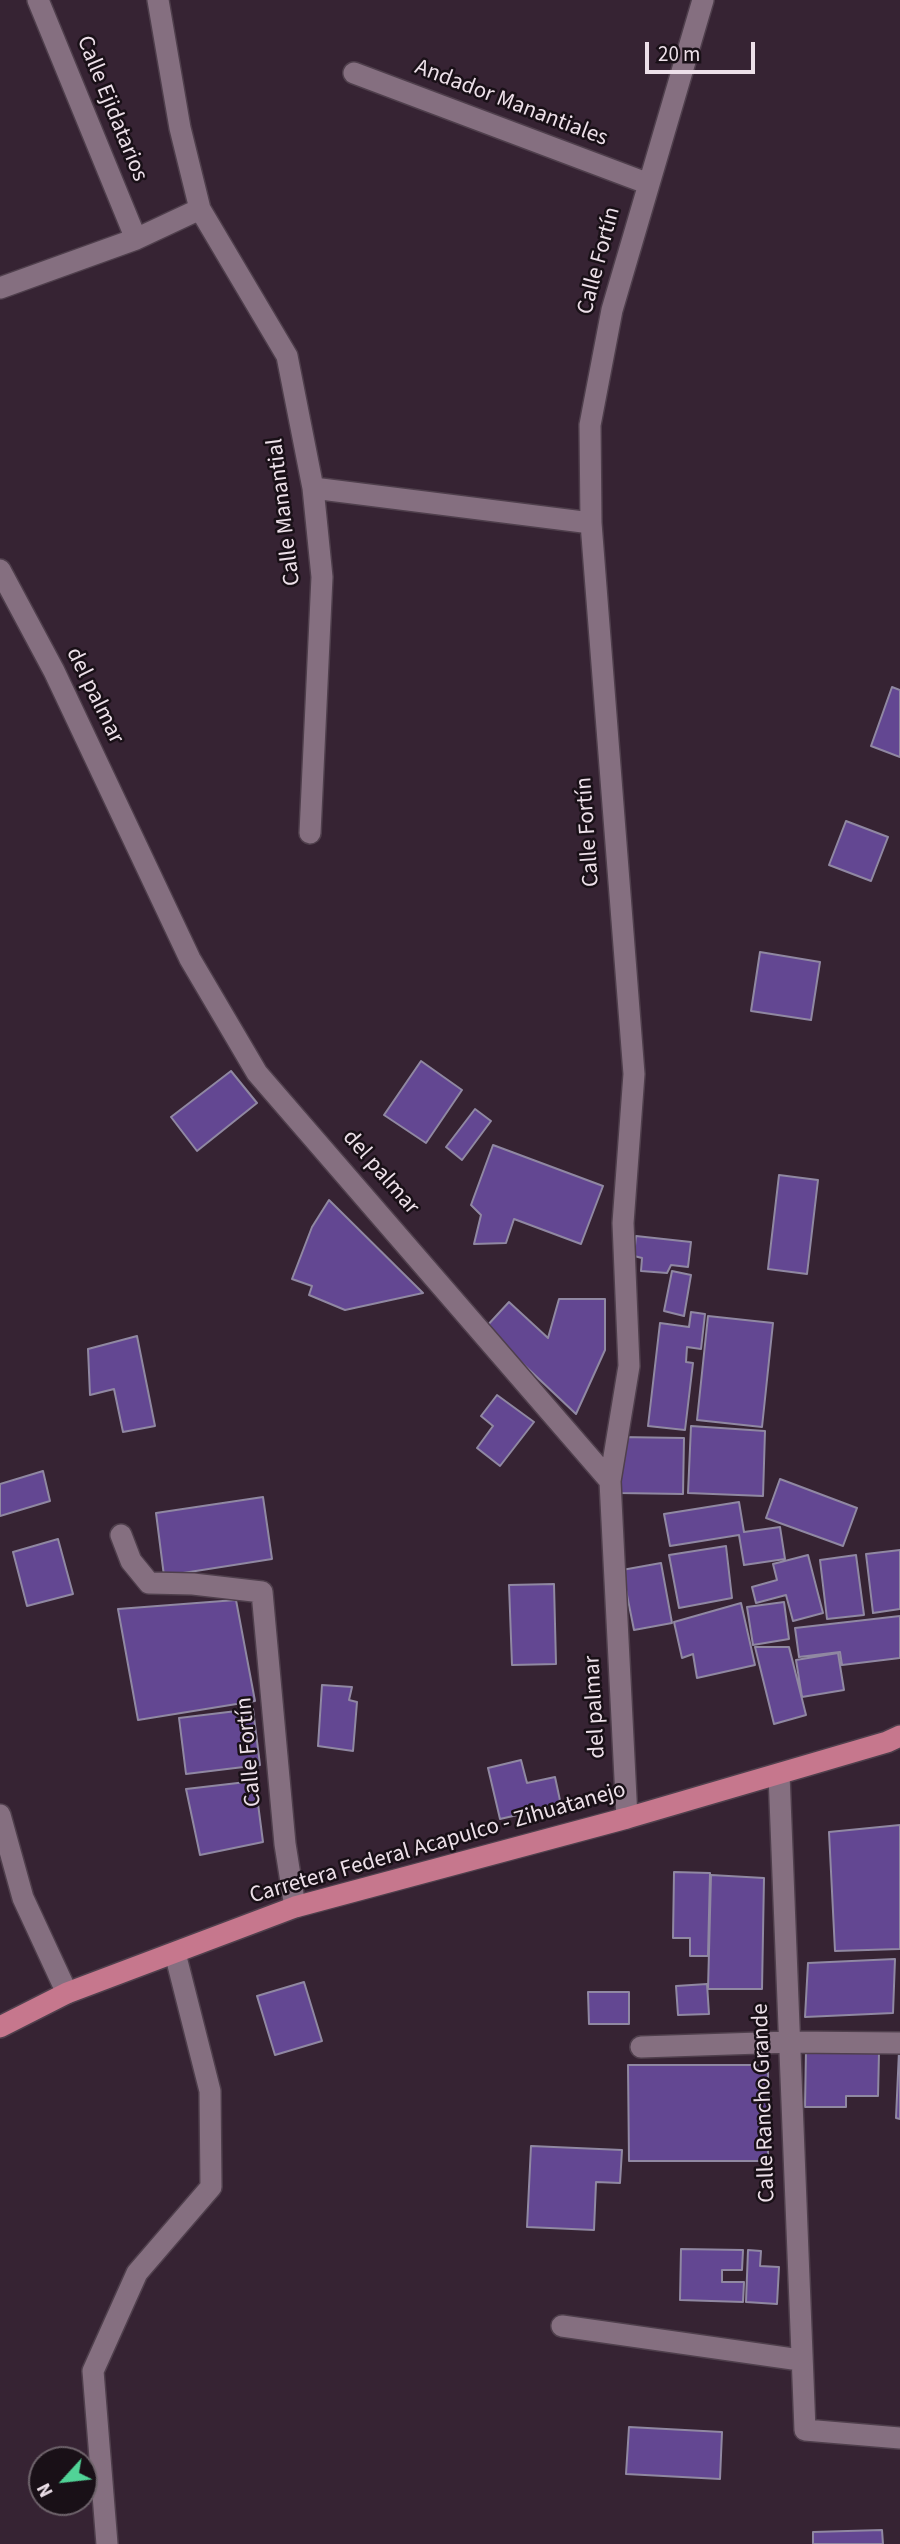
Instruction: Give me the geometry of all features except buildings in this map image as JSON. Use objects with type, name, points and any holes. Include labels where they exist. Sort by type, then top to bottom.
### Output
[{"type":"main road","name":"Carretera Federal Acapulco - Zihuatanejo","points":[[0,2027],[67,1993],[295,1907],[627,1818],[900,1736]]},
{"type":"street","name":"Calle Ejidatarios","points":[[38,0],[136,239]]},
{"type":"street","name":"Calle Manantial","points":[[158,0],[180,128],[200,209],[287,356],[313,488],[322,577],[310,833]]},
{"type":"street","name":"Calle Fortín","points":[[610,1481],[629,1366],[623,1223],[634,1074],[591,523],[590,425],[612,310],[703,0]]},
{"type":"street","name":"Andador Manantiales","points":[[354,73],[649,184]]},
{"type":"street","points":[[0,288],[136,239],[200,209]]},
{"type":"street","points":[[313,488],[591,523]]},
{"type":"street","name":"del palmar","points":[[0,570],[54,671],[190,959],[257,1073],[610,1481],[627,1818]]},
{"type":"street","name":"Calle Fortín","points":[[121,1535],[131,1561],[149,1583],[193,1584],[262,1592],[285,1844],[295,1907]]},
{"type":"street","name":"Calle Rancho Grande","points":[[779,1774],[800,2360],[805,2430],[900,2438]]},
{"type":"street","points":[[0,1815],[23,1898],[67,1993]]},
{"type":"street","points":[[107,2544],[93,2371],[137,2273],[211,2187],[210,2091],[175,1953]]},
{"type":"street","points":[[641,2046],[789,2042],[900,2043]]},
{"type":"street","points":[[562,2326],[800,2360]]}]
